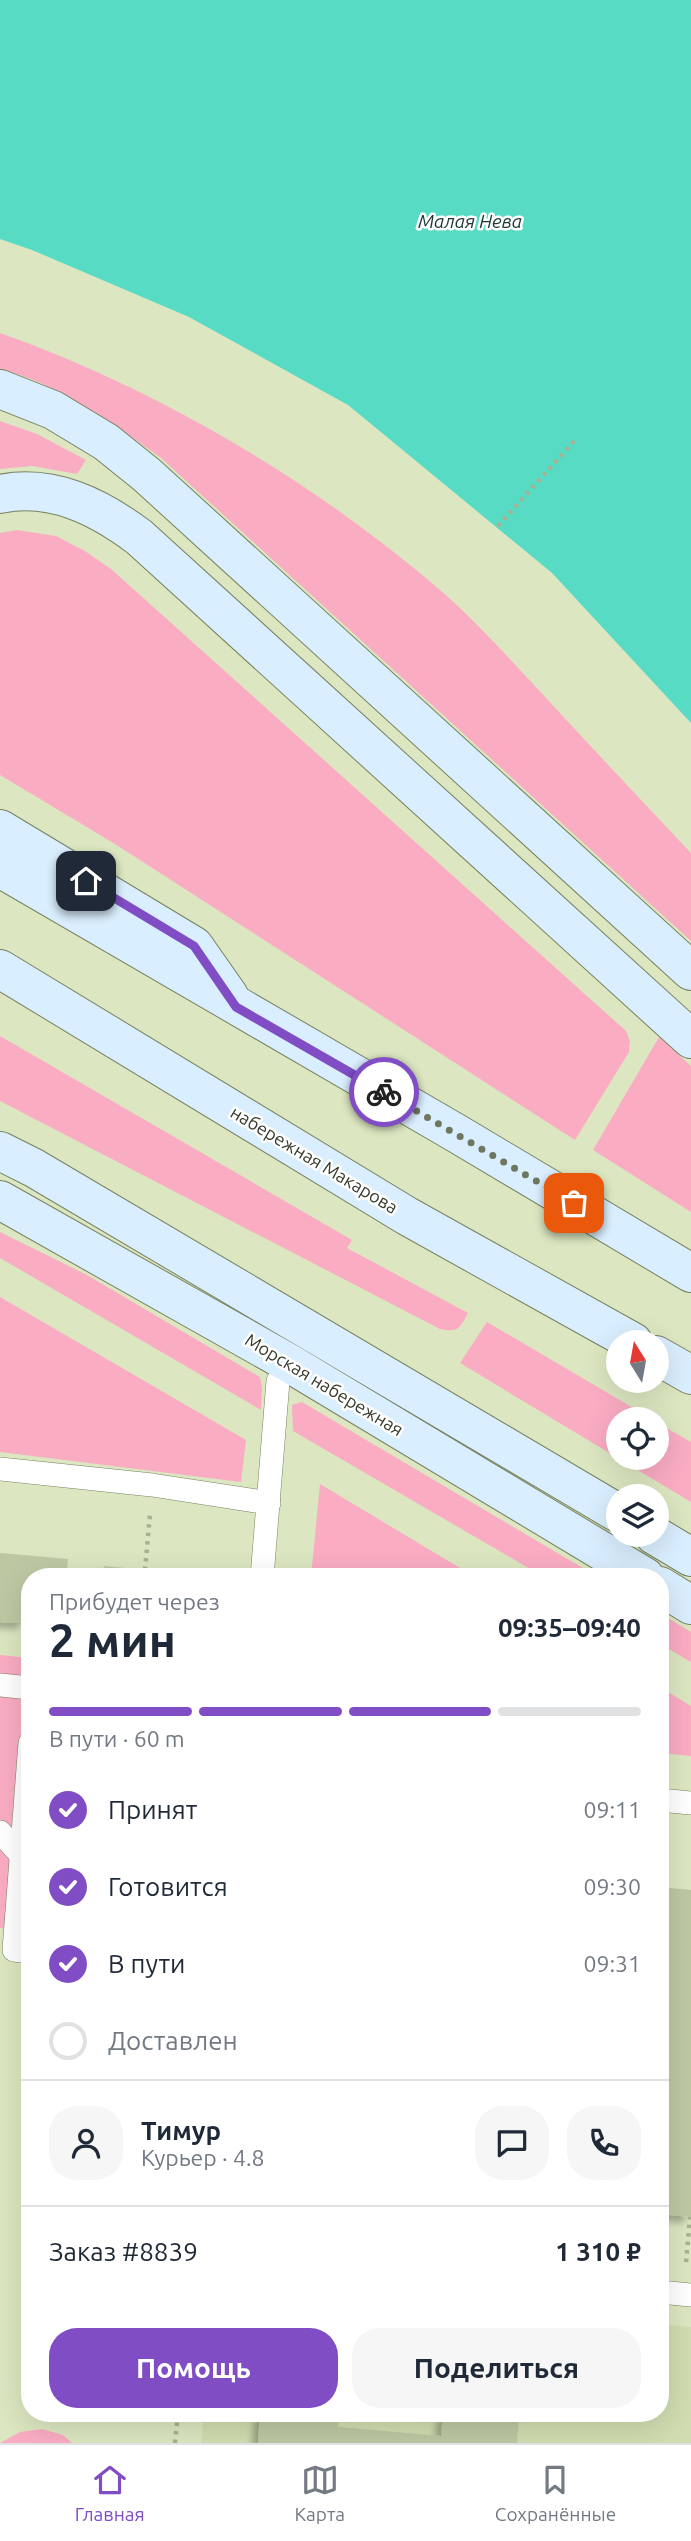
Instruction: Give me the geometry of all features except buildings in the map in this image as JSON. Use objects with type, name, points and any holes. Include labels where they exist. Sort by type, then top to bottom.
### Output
[{"type":"main road","points":[[0,390],[53,410],[106,442],[147,475],[691,971]]},
{"type":"main road","points":[[0,494],[38,492],[67,497],[92,506],[139,537],[691,1039]]},
{"type":"main road","points":[[0,829],[194,946],[236,1007]]},
{"type":"main road","points":[[0,869],[456,1133],[691,1273]]},
{"type":"main road","name":"набережная Макарова","points":[[0,969],[407,1216],[611,1330]]},
{"type":"main road","points":[[0,1151],[34,1168],[606,1506]]},
{"type":"main road","name":"Морская набережная","points":[[0,1200],[289,1363],[630,1568]]},
{"type":"main road","points":[[669,1362],[691,1375]]},
{"type":"main road","points":[[669,1592],[691,1605]]},
{"type":"lane","points":[[263,1568],[278,1381],[289,1363]]},
{"type":"lane","points":[[0,1469],[152,1485],[269,1503]]},
{"type":"lane","points":[[0,1685],[21,1687]]},
{"type":"lane","points":[[669,1801],[691,1803]]},
{"type":"lane","points":[[0,1832],[20,1854]]},
{"type":"lane","points":[[21,1843],[14,1950],[21,1951]]},
{"type":"lane","points":[[669,2293],[687,2295]]},
{"type":"path","points":[[498,527],[576,439]]},
{"type":"path","points":[[145,1568],[152,1485]]},
{"type":"path","points":[[687,2295],[690,2217]]},
{"type":"path","points":[[175,2443],[177,2422]]},
{"type":"shaded area","points":[[0,333],[114,380],[224,437],[328,504],[442,592],[503,652],[691,853],[691,941],[161,458],[64,394],[0,369]]},
{"type":"shaded area","points":[[0,421],[37,434],[86,460],[77,474],[32,466],[0,469]]},
{"type":"shaded area","points":[[17,530],[56,536],[111,569],[626,1031],[630,1041],[629,1052],[575,1140],[115,844],[0,775],[0,533]]},
{"type":"shaded area","points":[[0,1036],[352,1240],[347,1248],[468,1313],[463,1322],[455,1330],[440,1329],[0,1101]]},
{"type":"shaded area","points":[[659,1037],[691,1066],[691,1212],[593,1150]]},
{"type":"shaded area","points":[[0,1232],[87,1275],[260,1377],[261,1410],[0,1258]]},
{"type":"shaded area","points":[[0,1297],[246,1440],[241,1482],[0,1452]]},
{"type":"shaded area","points":[[487,1322],[632,1407],[606,1407],[606,1451],[460,1363]]},
{"type":"shaded area","points":[[302,1402],[583,1568],[529,1568],[293,1431],[292,1405]]},
{"type":"shaded area","points":[[669,1429],[691,1442],[691,1502],[669,1489],[669,1484],[661,1484],[638,1470],[669,1470]]},
{"type":"shaded area","points":[[320,1484],[460,1568],[312,1568]]},
{"type":"shaded area","points":[[669,1619],[691,1632],[691,1662],[669,1649]]},
{"type":"shaded area","points":[[0,1655],[21,1657],[21,1929],[0,1928]]},
{"type":"shaded area","points":[[669,1693],[691,1706],[691,1756],[669,1754]]},
{"type":"shaded area","points":[[669,2325],[691,2327],[691,2443],[201,2443],[203,2422],[669,2422]]},
{"type":"shaded area","points":[[42,2429],[63,2435],[72,2443],[0,2443],[20,2432]]},
{"type":"water","name":"Малая Нева","points":[[0,0],[691,0],[691,723],[552,573],[348,405],[189,317],[0,239]]},
{"type":"way so far","points":[[384,1092],[574,1203]]},
{"type":"route","points":[[86,881],[194,946],[236,1007],[384,1092]]}]
